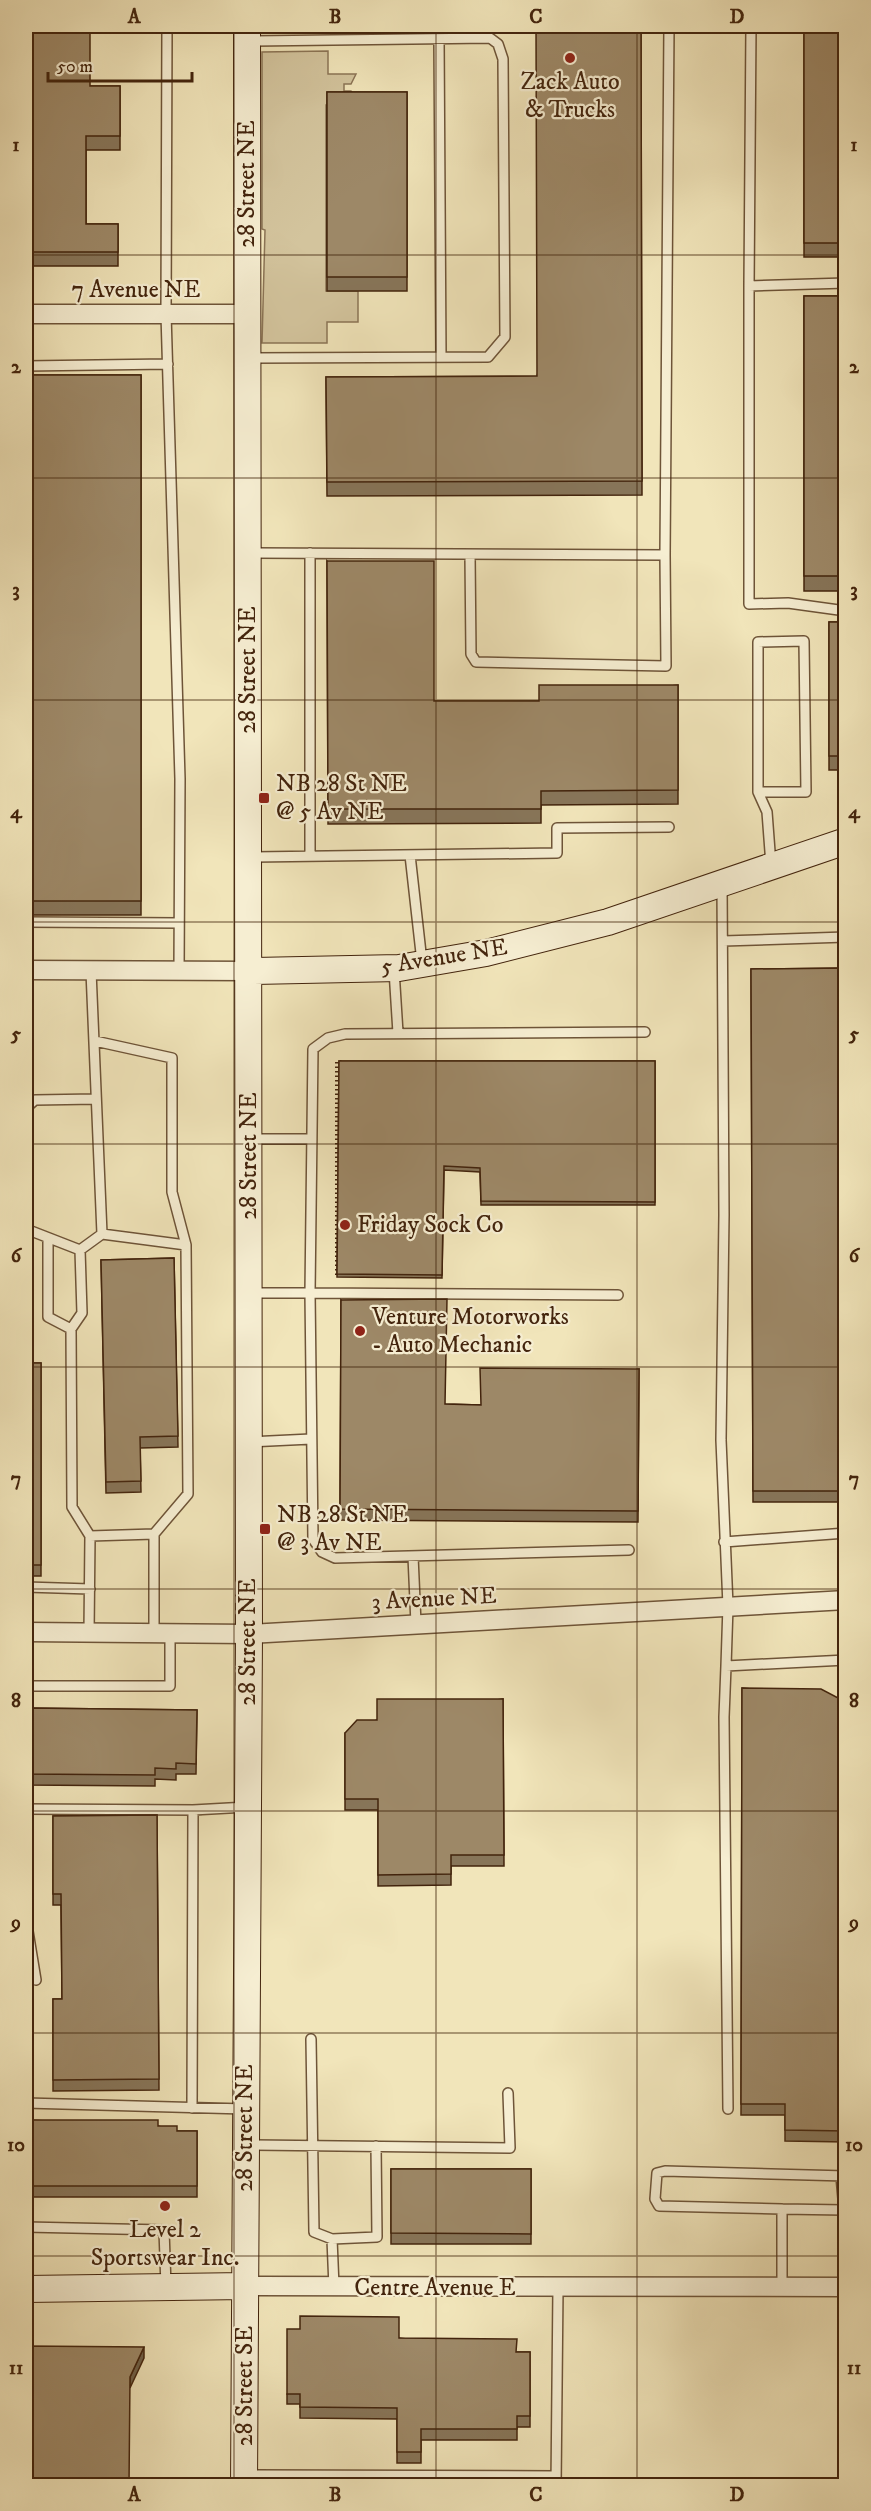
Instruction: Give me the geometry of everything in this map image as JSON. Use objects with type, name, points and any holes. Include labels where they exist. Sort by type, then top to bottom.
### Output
[{"type":"street","name":"28 Street NE","points":[[245,2286],[249,1634],[247,33]]},
{"type":"street","name":"7 Avenue NE","points":[[26,314],[246,314]]},
{"type":"street","name":"5 Avenue NE","points":[[26,970],[249,971],[394,968],[422,964],[486,953],[608,922],[846,841]]},
{"type":"street","name":"3 Avenue NE","points":[[26,1632],[249,1634],[846,1600]]},
{"type":"street","name":"Centre Avenue E","points":[[26,2289],[166,2286],[846,2287]]},
{"type":"street","name":"28 Street SE","points":[[244,2480],[245,2286]]},
{"type":"lane","points":[[167,26],[166,314],[180,779],[179,971]]},
{"type":"lane","points":[[470,555],[471,654],[476,662],[666,666],[669,26]]},
{"type":"lane","points":[[751,26],[749,604],[788,603],[846,610]]},
{"type":"lane","points":[[246,358],[488,357],[505,337],[503,59],[498,45],[489,38],[439,39],[247,33]]},
{"type":"lane","points":[[439,39],[441,357]]},
{"type":"lane","points":[[749,286],[846,283]]},
{"type":"lane","points":[[26,366],[168,364]]},
{"type":"lane","points":[[247,553],[665,555]]},
{"type":"lane","points":[[310,553],[310,856]]},
{"type":"lane","points":[[758,792],[806,792],[804,641],[758,642],[758,792],[767,812],[771,865]]},
{"type":"lane","points":[[248,857],[557,853],[557,828],[669,826]]},
{"type":"lane","points":[[410,855],[422,964]]},
{"type":"lane","points":[[722,883],[724,1215],[721,1440],[728,1606],[724,1717],[728,2109]]},
{"type":"lane","points":[[26,922],[179,923]]},
{"type":"lane","points":[[723,940],[846,937]]},
{"type":"lane","points":[[394,968],[398,1033]]},
{"type":"lane","points":[[92,971],[102,1234]]},
{"type":"lane","points":[[629,1550],[335,1558],[322,1552],[313,1539],[310,1293],[313,1049],[328,1038],[345,1034],[645,1032]]},
{"type":"lane","points":[[26,1686],[170,1686],[162,1633],[154,1534],[188,1494],[186,1245],[172,1191],[172,1058],[95,1041]]},
{"type":"lane","points":[[26,1108],[34,1100],[96,1099]]},
{"type":"lane","points":[[249,1139],[312,1139]]},
{"type":"lane","points":[[26,1229],[80,1250]]},
{"type":"lane","points":[[80,1250],[102,1234],[186,1245]]},
{"type":"lane","points":[[48,1238],[48,1317],[71,1329]]},
{"type":"lane","points":[[80,1250],[82,1313],[71,1329],[72,1507],[90,1536],[89,1632]]},
{"type":"lane","points":[[249,1293],[618,1295]]},
{"type":"lane","points":[[249,1442],[311,1439]]},
{"type":"lane","points":[[724,1542],[846,1533]]},
{"type":"lane","points":[[90,1536],[154,1534]]},
{"type":"lane","points":[[413,1556],[416,1624]]},
{"type":"lane","points":[[26,1587],[90,1589]]},
{"type":"lane","points":[[726,1666],[846,1660]]},
{"type":"lane","points":[[26,1809],[247,1808]]},
{"type":"lane","points":[[192,2108],[193,1810],[196,1810]]},
{"type":"lane","points":[[26,1919],[36,1980]]},
{"type":"lane","points":[[311,2039],[314,2232],[332,2239],[377,2237],[376,2146]]},
{"type":"lane","points":[[245,2145],[510,2148],[508,2093]]},
{"type":"lane","points":[[26,2103],[245,2109]]},
{"type":"lane","points":[[665,2171],[843,2176],[844,2210],[782,2209],[659,2206],[655,2199],[657,2173],[665,2171]]},
{"type":"lane","points":[[782,2209],[782,2287]]},
{"type":"lane","points":[[26,2228],[164,2230],[166,2286]]},
{"type":"lane","points":[[332,2239],[334,2287]]},
{"type":"lane","points":[[244,2480],[556,2481],[558,2288]]},
{"type":"path","points":[[337,1275],[337,1062],[349,1062]]},
{"type":"shaded area","points":[[328,51],[328,74],[356,74],[351,84],[344,84],[344,91],[351,91],[357,101],[345,105],[326,105],[326,291],[358,291],[358,322],[327,322],[327,343],[262,343],[265,230],[262,229],[262,52]]},
{"type":"building","points":[[26,26],[90,26],[90,86],[120,86],[120,136],[86,136],[86,224],[118,224],[118,252],[26,252]]},
{"type":"building","points":[[536,26],[641,26],[642,481],[327,482],[326,377],[537,376]]},
{"type":"building","points":[[804,26],[846,26],[846,243],[804,243]]},
{"type":"building","points":[[327,92],[407,92],[407,277],[327,277]]},
{"type":"building","points":[[804,296],[846,296],[846,576],[804,576]]},
{"type":"building","points":[[26,375],[141,375],[141,901],[26,901]]},
{"type":"building","points":[[327,561],[434,561],[434,701],[539,701],[539,685],[678,685],[678,790],[541,791],[541,809],[328,809]]},
{"type":"building","points":[[829,622],[846,622],[846,756],[829,756]]},
{"type":"building","points":[[846,968],[846,1491],[753,1491],[751,969]]},
{"type":"building","points":[[339,1061],[655,1061],[655,1202],[481,1201],[480,1168],[444,1166],[442,1275],[337,1274]]},
{"type":"building","points":[[174,1258],[178,1436],[140,1437],[141,1481],[106,1482],[101,1260]]},
{"type":"building","points":[[447,1299],[445,1404],[481,1405],[480,1368],[639,1369],[638,1511],[340,1509],[341,1300]]},
{"type":"building","points":[[26,1363],[41,1363],[41,1565],[26,1565]]},
{"type":"building","points":[[742,1688],[821,1689],[838,1698],[843,1688],[846,1689],[846,2131],[785,2130],[785,2104],[741,2104]]},
{"type":"building","points":[[377,1699],[503,1699],[504,1855],[451,1855],[451,1874],[378,1875],[378,1799],[345,1799],[345,1733],[357,1720],[377,1720]]},
{"type":"building","points":[[26,1708],[197,1710],[196,1764],[176,1763],[176,1769],[155,1768],[155,1775],[26,1774]]},
{"type":"building","points":[[157,1815],[159,2079],[53,2080],[53,1999],[62,1999],[61,1894],[53,1894],[53,1816]]},
{"type":"building","points":[[26,2120],[158,2120],[158,2126],[177,2126],[177,2131],[197,2131],[197,2186],[26,2186]]},
{"type":"building","points":[[391,2169],[531,2169],[531,2234],[391,2233]]},
{"type":"building","points":[[300,2316],[399,2317],[399,2338],[517,2339],[516,2352],[530,2352],[530,2416],[517,2416],[517,2429],[421,2429],[421,2452],[397,2452],[397,2408],[300,2407],[300,2394],[287,2394],[287,2329],[300,2329]]},
{"type":"building","points":[[26,2346],[144,2347],[130,2377],[129,2486],[26,2486]]},
{"type":"place","name":"Zack Auto & Trucks","points":[[570,58]]},
{"type":"place","name":"NB 28 St NE @ 5 Av NE","points":[[264,798]]},
{"type":"place","name":"Friday Sock Co","points":[[345,1225]]},
{"type":"place","name":"Venture Motorworks - Auto Mechanic","points":[[360,1331]]},
{"type":"place","name":"NB 28 St NE @ 3 Av NE","points":[[265,1529]]},
{"type":"place","name":"Level 2 Sportswear Inc.","points":[[165,2206]]}]
